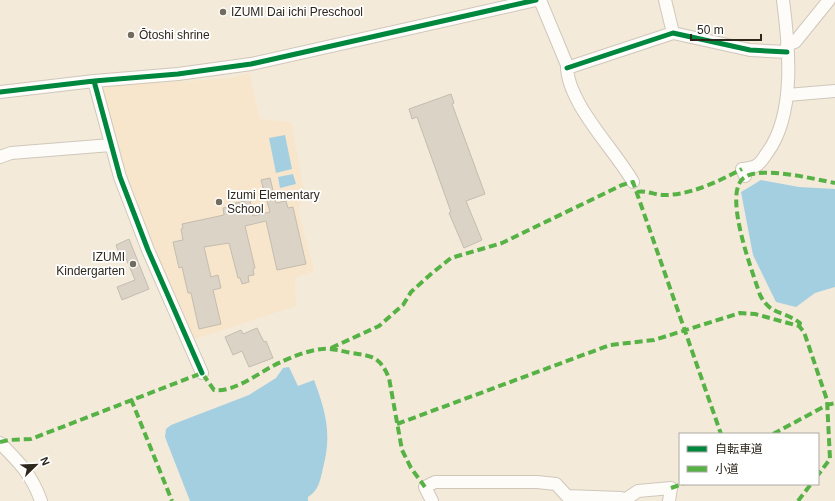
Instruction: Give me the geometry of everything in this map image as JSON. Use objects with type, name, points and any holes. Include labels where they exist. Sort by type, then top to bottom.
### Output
[{"type":"street","points":[[0,92],[94,80],[178,74],[251,64],[536,0]]},
{"type":"street","points":[[540,0],[567,68],[567,75],[589,121],[633,182]]},
{"type":"street","points":[[664,0],[673,33]]},
{"type":"street","points":[[745,176],[742,169],[758,165],[771,147],[780,128],[787,94],[787,48],[783,0]]},
{"type":"street","points":[[567,68],[673,33],[750,50],[787,48],[795,42],[829,0]]},
{"type":"street","points":[[94,80],[120,178],[148,250],[202,373]]},
{"type":"street","points":[[787,94],[835,91]]},
{"type":"street","points":[[0,157],[11,153],[111,145]]},
{"type":"street","points":[[0,443],[24,466],[37,488],[41,501]]},
{"type":"street","points":[[432,501],[425,487],[435,482],[537,482],[556,484],[562,497],[621,498],[624,501],[638,491],[671,488],[669,501]]},
{"type":"shaded area","name":"Izumi Elementary School","points":[[249,73],[260,119],[291,122],[305,195],[298,209],[314,271],[295,278],[296,306],[193,340],[162,276],[123,167],[102,90],[103,85],[231,78]]},
{"type":"water","points":[[285,135],[292,169],[276,173],[269,138]]},
{"type":"water","points":[[293,174],[296,184],[280,188],[278,177]]},
{"type":"water","points":[[761,180],[799,187],[835,189],[835,287],[815,293],[796,307],[776,302],[753,255],[741,192]]},
{"type":"water","points":[[289,367],[298,386],[314,380],[322,402],[326,423],[326,456],[317,488],[308,497],[308,501],[190,501],[165,437],[166,429],[171,425],[249,395],[276,378],[283,368]]},
{"type":"building","points":[[451,94],[454,103],[452,104],[485,194],[466,201],[482,240],[464,248],[449,213],[451,212],[417,117],[412,119],[409,109]]},
{"type":"building","points":[[270,178],[276,203],[286,201],[288,208],[293,207],[306,264],[277,270],[266,221],[245,226],[255,268],[253,269],[254,275],[248,276],[249,282],[242,284],[240,278],[238,278],[229,243],[204,247],[211,277],[218,275],[221,288],[213,290],[221,324],[199,329],[191,293],[188,293],[182,267],[179,268],[173,242],[183,240],[181,229],[183,228],[182,224],[224,215],[223,208],[231,206],[231,204],[250,200],[253,216],[270,212],[261,180]]},
{"type":"building","points":[[129,239],[149,289],[122,300],[117,287],[135,280],[123,251],[119,253],[116,245]]},
{"type":"building","points":[[257,328],[264,342],[266,341],[273,358],[249,367],[242,351],[233,355],[225,337],[241,330],[243,334]]},
{"type":"marked path","points":[[637,192],[663,195],[677,194],[715,182],[742,169]]},
{"type":"marked path","points":[[799,326],[800,323],[794,319],[773,310],[764,302],[760,295],[746,252],[737,215],[736,198],[738,185],[745,177],[763,173],[788,174],[835,183]]},
{"type":"marked path","points":[[331,348],[379,326],[403,305],[411,292],[451,258],[502,243],[622,185],[633,182],[721,433]]},
{"type":"marked path","points":[[397,424],[610,345],[654,340],[740,313],[755,314],[799,326],[804,332],[827,400],[830,459],[819,474]]},
{"type":"marked path","points":[[0,442],[31,439],[202,373],[214,390],[222,390],[239,385],[295,356],[306,352],[333,349],[371,357],[379,362],[386,371],[389,378],[402,450],[411,468],[425,487]]},
{"type":"marked path","points":[[131,399],[172,501]]},
{"type":"marked path","points":[[775,433],[827,405],[835,403]]},
{"type":"marked path","points":[[671,488],[680,485]]},
{"type":"marked path","points":[[798,501],[810,485]]},
{"type":"cycle path","points":[[0,92],[94,81],[178,74],[251,64],[536,0]]},
{"type":"cycle path","points":[[567,68],[673,33],[750,50],[787,52]]},
{"type":"cycle path","points":[[94,81],[120,177],[148,250],[202,373]]},
{"type":"place","name":"IZUMI Dai ichi Preschool","points":[[223,12]]},
{"type":"place","name":"Ōtoshi shrine","points":[[131,35]]},
{"type":"place","name":"Izumi Elementary School","points":[[219,202]]},
{"type":"place","name":"IZUMI Kindergarten","points":[[133,264]]}]
